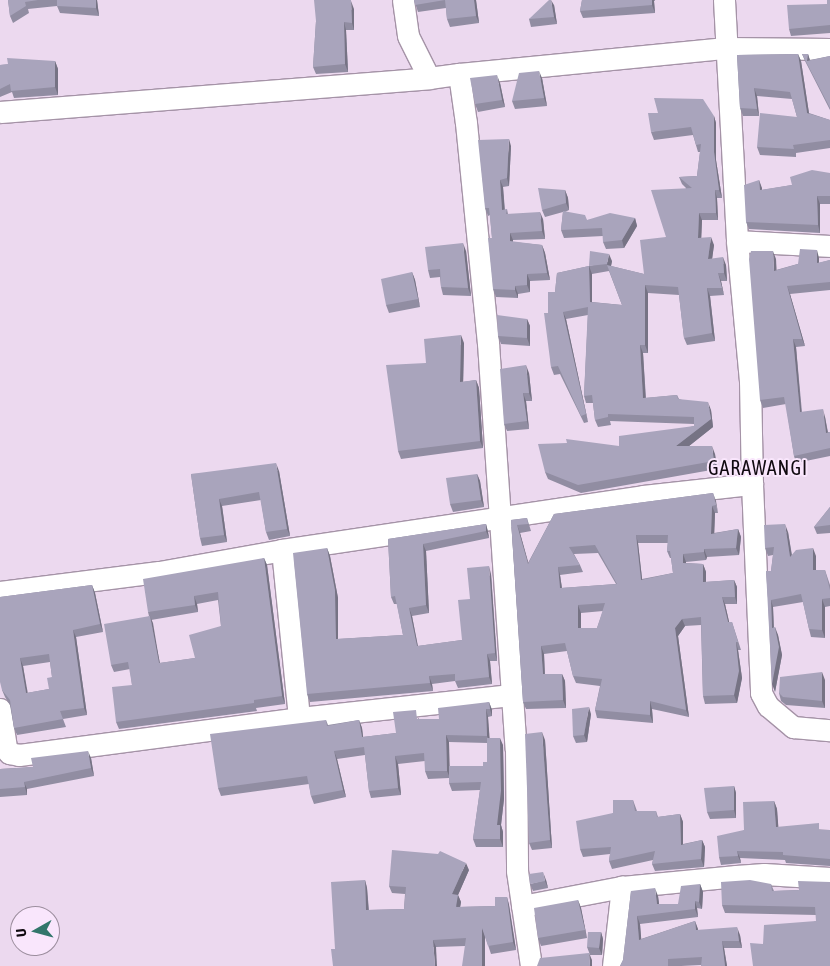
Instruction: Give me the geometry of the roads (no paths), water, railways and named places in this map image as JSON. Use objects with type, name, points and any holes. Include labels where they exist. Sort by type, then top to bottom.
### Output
[{"type":"street","points":[[403,0],[408,36],[429,78]]},
{"type":"street","points":[[724,0],[737,241],[750,381],[752,484],[761,692],[768,706],[793,727],[830,730]]},
{"type":"street","points":[[0,112],[429,78],[726,48],[830,49]]},
{"type":"street","points":[[459,74],[488,343],[510,695],[516,749],[517,871],[530,966]]},
{"type":"street","points":[[737,241],[830,246]]},
{"type":"street","points":[[0,592],[159,572],[282,550],[643,496],[752,484]]},
{"type":"street","points":[[282,550],[298,718]]},
{"type":"street","points":[[0,709],[6,748],[9,753],[20,755],[298,718],[510,695]]},
{"type":"street","points":[[521,902],[622,887],[764,874],[830,878]]},
{"type":"street","points":[[613,966],[622,887]]},
{"type":"district","name":"GARAWANGI","points":[[758,467]]}]
